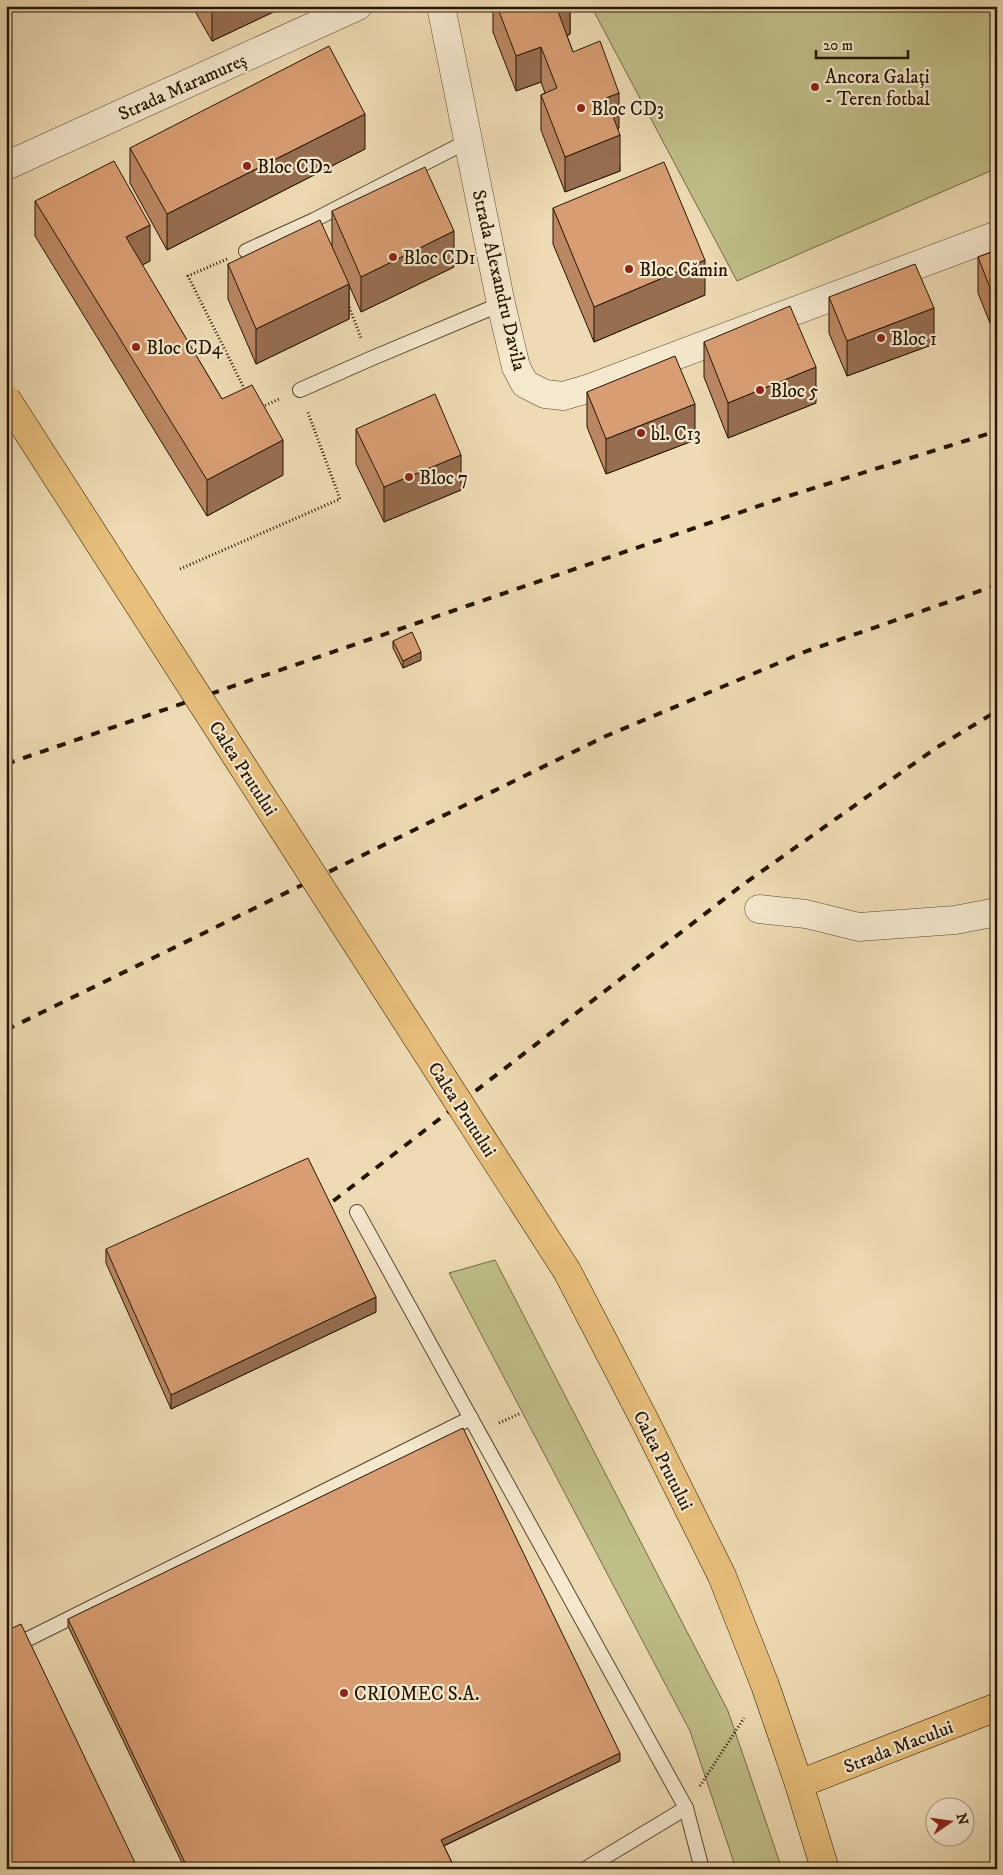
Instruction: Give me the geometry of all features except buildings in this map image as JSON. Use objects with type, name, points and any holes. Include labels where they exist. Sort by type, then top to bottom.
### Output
[{"type":"main road","name":"Calea Prutului","points":[[6,398],[567,1271],[645,1421],[722,1576],[765,1685],[799,1784],[825,1869]]},
{"type":"main road","name":"Strada Macului","points":[[799,1784],[997,1707]]},
{"type":"street","name":"Strada Maramureș","points":[[6,166],[358,6]]},
{"type":"street","name":"Strada Alexandru Davila","points":[[441,6],[516,366],[525,384],[545,394],[563,396],[597,386],[997,235]]},
{"type":"street","points":[[759,909],[806,914],[858,927],[955,920],[997,912]]},
{"type":"lane","points":[[246,251],[314,220],[468,141]]},
{"type":"lane","points":[[300,390],[370,358],[502,304]]},
{"type":"lane","points":[[357,1212],[686,1808],[702,1869]]},
{"type":"lane","points":[[6,1650],[471,1418]]},
{"type":"lane","points":[[586,1869],[686,1808]]},
{"type":"path","points":[[246,251],[188,276],[246,392]]},
{"type":"path","points":[[347,303],[370,358]]},
{"type":"path","points":[[180,569],[340,499],[300,390],[255,410]]},
{"type":"path","points":[[686,1808],[765,1685]]},
{"type":"shaded area","name":"Ancora Galați - Teren fotbal","points":[[591,6],[997,6],[997,168],[737,281]]},
{"type":"shaded area","points":[[495,1260],[728,1711],[782,1869],[736,1869],[690,1731],[449,1273]]},
{"type":"railway","points":[[6,764],[782,498],[997,431]]},
{"type":"railway","points":[[6,1030],[606,736],[807,651],[997,585]]},
{"type":"railway","points":[[319,1212],[741,886],[936,748],[997,711]]},
{"type":"place","name":"Ancora Galați - Teren fotbal","points":[[815,87]]},
{"type":"place","name":"Bloc CD3","points":[[581,108]]},
{"type":"place","name":"Bloc CD2","points":[[247,166]]},
{"type":"place","name":"Bloc CD1","points":[[393,257]]},
{"type":"place","name":"Bloc Cămin","points":[[629,269]]},
{"type":"place","name":"Bloc 1","points":[[881,338]]},
{"type":"place","name":"Bloc CD4","points":[[136,347]]},
{"type":"place","name":"Bloc 5","points":[[760,390]]},
{"type":"place","name":"bl. C13","points":[[641,433]]},
{"type":"place","name":"Bloc 7","points":[[409,477]]},
{"type":"place","name":"CRIOMEC S.A.","points":[[344,1693]]}]
